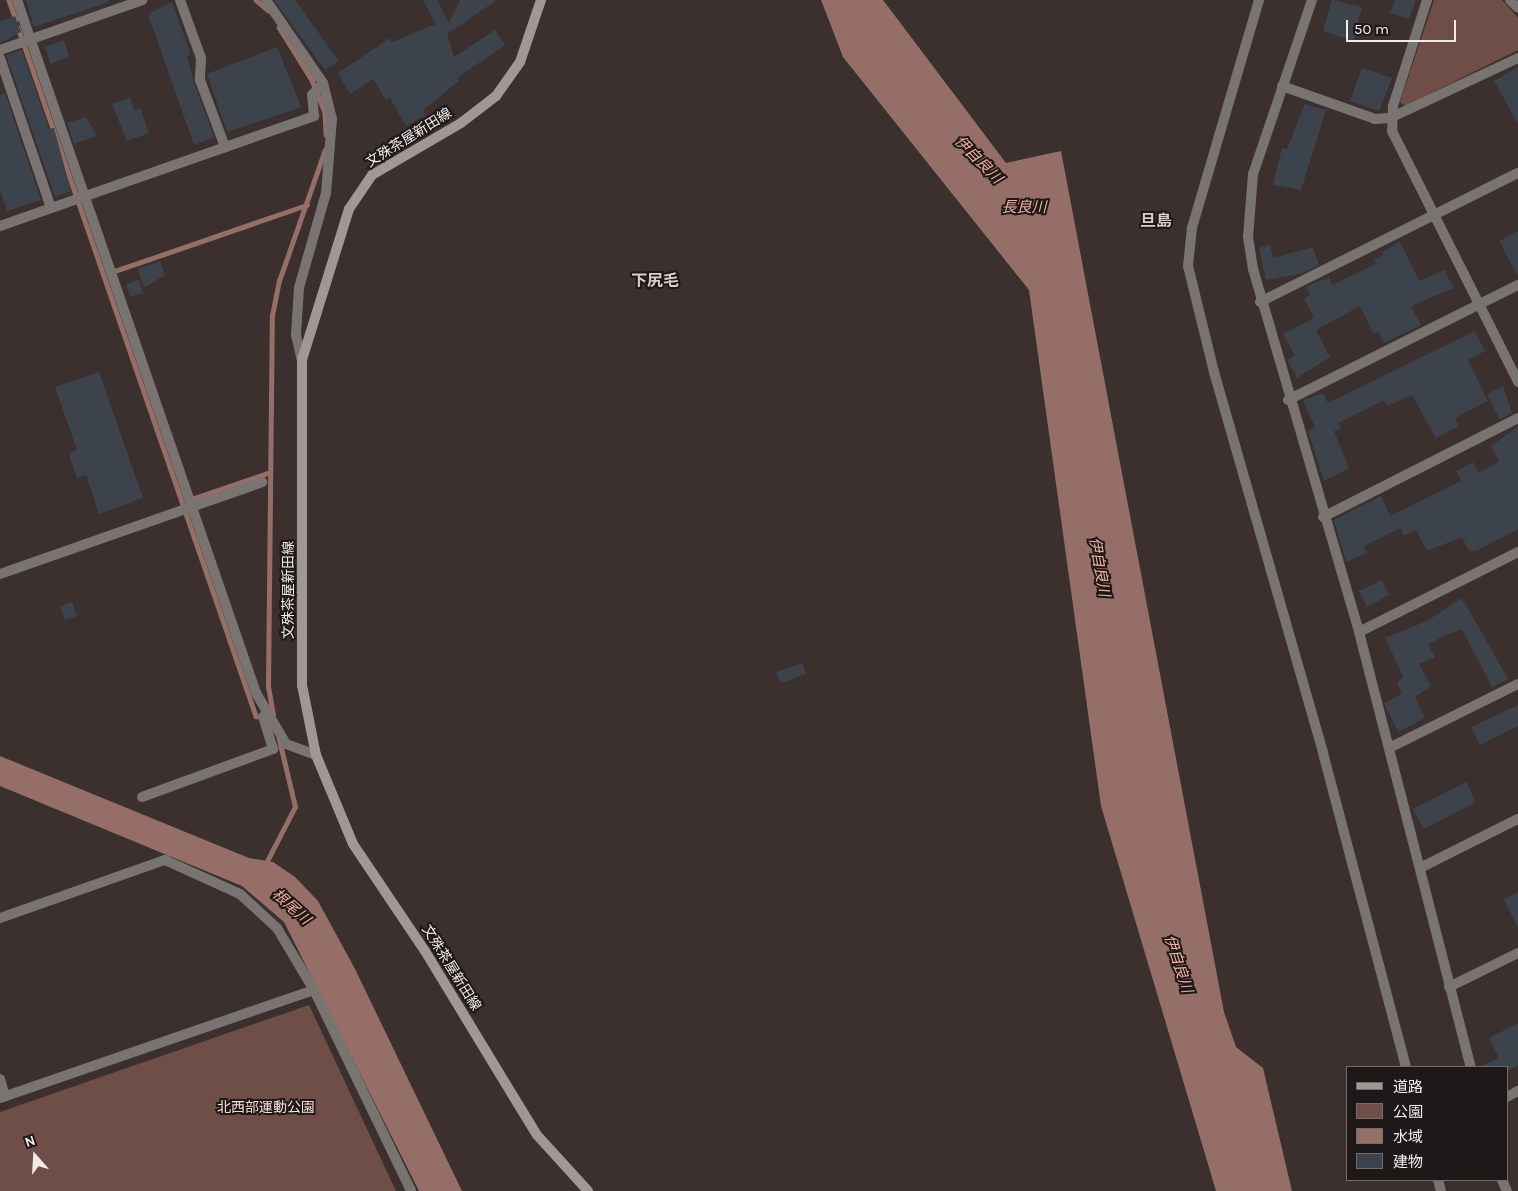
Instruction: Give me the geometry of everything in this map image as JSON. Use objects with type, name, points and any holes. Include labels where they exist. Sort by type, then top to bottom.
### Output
[{"type":"main road","name":"文殊茶屋新田線","points":[[541,0],[520,62],[496,96],[461,123],[372,175],[356,195],[334,250],[302,360],[302,685],[316,755],[353,844],[426,950],[537,1135],[588,1191]]},
{"type":"street","points":[[17,0],[193,506],[273,749],[142,797]]},
{"type":"street","points":[[0,50],[143,0]]},
{"type":"street","points":[[180,0],[201,58],[200,80],[226,147]]},
{"type":"street","points":[[266,0],[323,83],[333,141],[326,193],[299,288],[296,334],[302,360]]},
{"type":"street","points":[[1259,0],[1192,228],[1188,266],[1214,372],[1325,762],[1406,1066]]},
{"type":"street","points":[[1312,0],[1253,174],[1248,237],[1260,302],[1323,518],[1359,632],[1449,988],[1472,1066]]},
{"type":"street","points":[[1427,0],[1390,118],[1392,131],[1518,382]]},
{"type":"street","points":[[1510,0],[1518,8]]},
{"type":"street","points":[[0,58],[51,208]]},
{"type":"street","points":[[1282,86],[1375,118],[1390,118],[1518,58]]},
{"type":"street","points":[[0,214],[2,226],[314,116],[312,95],[323,83]]},
{"type":"street","points":[[1260,302],[1518,173]]},
{"type":"street","points":[[1288,400],[1518,285]]},
{"type":"street","points":[[1323,518],[1518,418]]},
{"type":"street","points":[[0,574],[262,482]]},
{"type":"street","points":[[1359,632],[1518,552]]},
{"type":"street","points":[[1389,748],[1518,684]]},
{"type":"street","points":[[256,694],[286,744],[316,755]]},
{"type":"street","points":[[1420,868],[1518,819]]},
{"type":"street","points":[[0,918],[165,860],[240,894],[277,928],[314,990],[411,1191]]},
{"type":"street","points":[[1449,988],[1518,953]]},
{"type":"street","points":[[0,1079],[3,1097],[314,990]]},
{"type":"green space","points":[[1434,0],[1502,0],[1518,18],[1518,50],[1405,106],[1400,102]]},
{"type":"green space","name":"北西部運動公園","points":[[309,1005],[396,1191],[0,1191],[0,1112]]},
{"type":"water","name":"長良川","points":[[821,0],[883,0],[1006,163],[1061,151],[1224,1012],[1236,1047],[1263,1068],[1292,1191],[1216,1191],[1101,806],[1029,290],[843,57]]},
{"type":"water","name":"根尾川","points":[[0,756],[249,858],[273,862],[295,877],[318,901],[355,969],[462,1191],[419,1191],[284,922],[242,886],[0,786]]},
{"type":"building","points":[[26,0],[108,0],[109,2],[34,27]]},
{"type":"building","points":[[274,0],[295,0],[339,61],[325,70]]},
{"type":"building","points":[[423,0],[437,0],[449,23],[460,0],[497,0],[447,34],[454,57],[495,30],[505,45],[457,78],[459,81],[423,110],[426,115],[406,126],[390,98],[386,100],[373,79],[350,94],[338,73],[390,38],[392,42],[436,24]]},
{"type":"building","points":[[1332,0],[1362,7],[1353,41],[1323,31]]},
{"type":"building","points":[[1395,0],[1416,0],[1409,19],[1390,13]]},
{"type":"building","points":[[172,2],[191,55],[187,56],[194,82],[214,137],[194,145],[148,14]]},
{"type":"building","points":[[15,16],[21,32],[0,43],[0,21]]},
{"type":"building","points":[[64,40],[69,57],[51,64],[45,47]]},
{"type":"building","points":[[277,47],[301,107],[227,132],[207,74]]},
{"type":"building","points":[[22,50],[49,129],[54,128],[71,191],[55,197],[6,55]]},
{"type":"building","points":[[1518,67],[1518,124],[1494,81]]},
{"type":"building","points":[[1362,68],[1392,78],[1379,111],[1350,101]]},
{"type":"building","points":[[5,93],[41,200],[7,211],[0,190],[0,95]]},
{"type":"building","points":[[130,98],[134,110],[140,108],[149,133],[127,141],[112,104]]},
{"type":"building","points":[[1305,104],[1326,110],[1301,190],[1273,185],[1282,148],[1287,149]]},
{"type":"building","points":[[86,117],[97,136],[74,144],[67,123]]},
{"type":"building","points":[[1518,231],[1518,276],[1499,241]]},
{"type":"building","points":[[1400,242],[1419,281],[1444,270],[1454,288],[1411,306],[1421,325],[1384,343],[1378,331],[1374,334],[1360,306],[1316,330],[1330,357],[1297,378],[1287,360],[1295,356],[1283,334],[1314,318],[1304,298],[1310,295],[1306,287],[1329,277],[1332,285],[1376,264],[1374,260],[1384,255],[1382,252]]},
{"type":"building","points":[[1270,245],[1273,258],[1313,247],[1319,265],[1300,274],[1266,280],[1259,248]]},
{"type":"building","points":[[160,261],[165,275],[144,288],[138,269]]},
{"type":"building","points":[[139,280],[143,293],[130,297],[126,284]]},
{"type":"building","points":[[1475,331],[1485,351],[1468,360],[1488,401],[1455,418],[1459,426],[1436,438],[1412,395],[1387,406],[1384,400],[1338,423],[1341,428],[1334,431],[1349,468],[1324,481],[1308,431],[1315,427],[1303,400],[1323,393],[1328,403]]},
{"type":"building","points":[[99,372],[143,498],[99,514],[86,475],[77,478],[70,458],[70,453],[77,450],[55,387]]},
{"type":"building","points":[[1503,386],[1512,413],[1500,420],[1487,394]]},
{"type":"building","points":[[1518,426],[1518,529],[1478,550],[1469,551],[1462,537],[1427,551],[1416,530],[1404,536],[1400,528],[1364,546],[1367,553],[1346,562],[1334,520],[1381,496],[1390,516],[1461,481],[1456,471],[1473,462],[1479,473],[1499,462],[1491,446]]},
{"type":"building","points":[[1382,580],[1389,595],[1367,607],[1359,591]]},
{"type":"building","points":[[1462,598],[1508,679],[1492,687],[1462,629],[1428,644],[1435,657],[1419,664],[1431,686],[1415,697],[1425,718],[1398,732],[1384,703],[1402,694],[1397,684],[1403,676],[1385,638],[1427,621]]},
{"type":"building","points":[[72,602],[77,616],[65,620],[60,606]]},
{"type":"building","points":[[802,663],[806,674],[781,683],[776,672]]},
{"type":"building","points":[[1518,705],[1518,726],[1480,745],[1471,727]]},
{"type":"building","points":[[1466,782],[1476,802],[1424,829],[1413,809]]},
{"type":"building","points":[[1518,892],[1518,928],[1504,899]]},
{"type":"building","points":[[1518,1023],[1518,1065],[1508,1070],[1508,1066],[1481,1066],[1499,1058],[1489,1038]]},
{"type":"waterway","points":[[9,0],[16,20]]},
{"type":"waterway","points":[[256,0],[268,10]]},
{"type":"waterway","points":[[18,27],[256,716],[262,717]]},
{"type":"waterway","points":[[279,27],[312,80],[325,113],[326,135]]},
{"type":"waterway","points":[[273,715],[268,686],[272,316],[279,281],[325,150]]},
{"type":"waterway","points":[[112,272],[307,205]]},
{"type":"waterway","points":[[189,500],[268,473]]},
{"type":"waterway","points":[[265,865],[295,807],[279,740]]},
{"type":"district","name":"旦島","points":[[1156,221]]},
{"type":"district","name":"下尻毛","points":[[655,281]]},
{"type":"water label","name":"伊自良川","points":[[978,160]]},
{"type":"water label","name":"伊自良川","points":[[1099,567]]},
{"type":"water label","name":"伊自良川","points":[[1178,964]]}]
